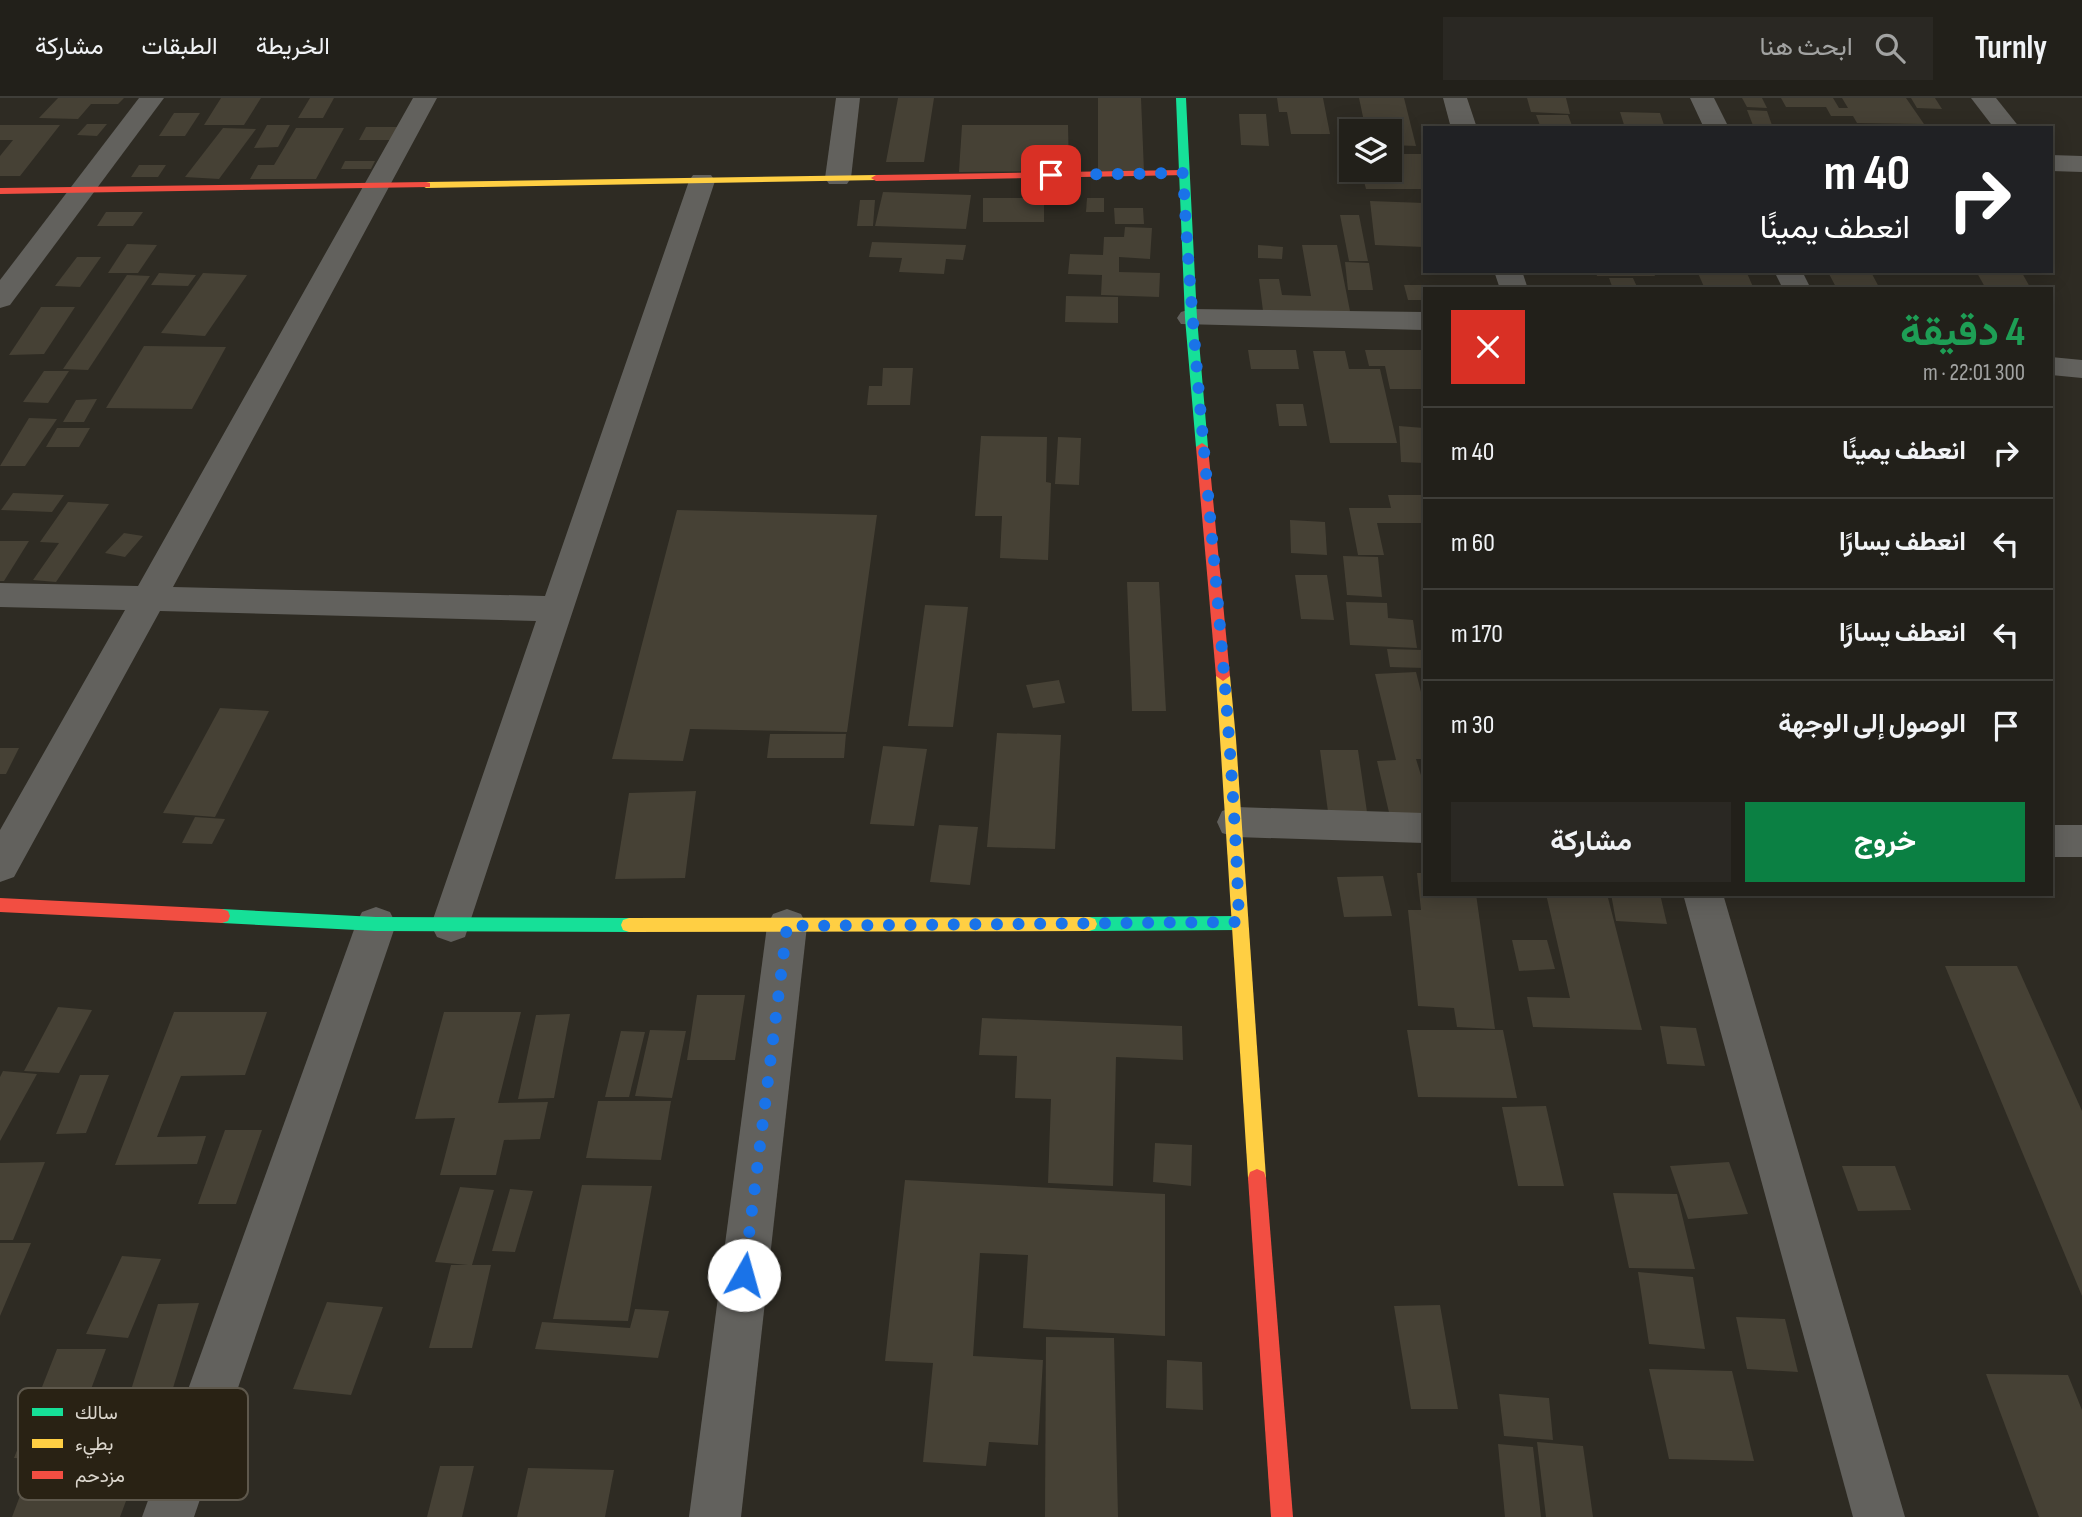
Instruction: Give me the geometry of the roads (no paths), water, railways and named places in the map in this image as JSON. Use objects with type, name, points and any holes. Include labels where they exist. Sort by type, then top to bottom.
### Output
[{"type":"street","points":[[0,299],[152,98]]},
{"type":"street","points":[[0,866],[146,598],[379,186],[425,98]]},
{"type":"street","points":[[838,178],[848,98]]},
{"type":"street","points":[[1181,98],[1191,318],[1236,822],[1239,922],[1282,1517]]},
{"type":"street","points":[[1455,98],[1463,126]]},
{"type":"street","points":[[1702,98],[1716,126]]},
{"type":"street","points":[[1983,98],[2006,126]]},
{"type":"street","points":[[2053,163],[2082,164]]},
{"type":"street","points":[[0,191],[1183,173]]},
{"type":"street","points":[[451,925],[702,181]]},
{"type":"street","points":[[1191,318],[1423,321]]},
{"type":"street","points":[[2053,366],[2082,369]]},
{"type":"street","points":[[0,595],[558,609]]},
{"type":"street","points":[[1236,822],[1423,828]]},
{"type":"street","points":[[2053,841],[2082,841]]},
{"type":"street","points":[[1704,896],[1880,1517]]},
{"type":"street","points":[[0,905],[376,924],[787,926],[1239,922]]},
{"type":"street","points":[[213,1388],[376,924]]},
{"type":"street","points":[[715,1517],[787,926]]},
{"type":"street","points":[[168,1517],[174,1500]]}]
